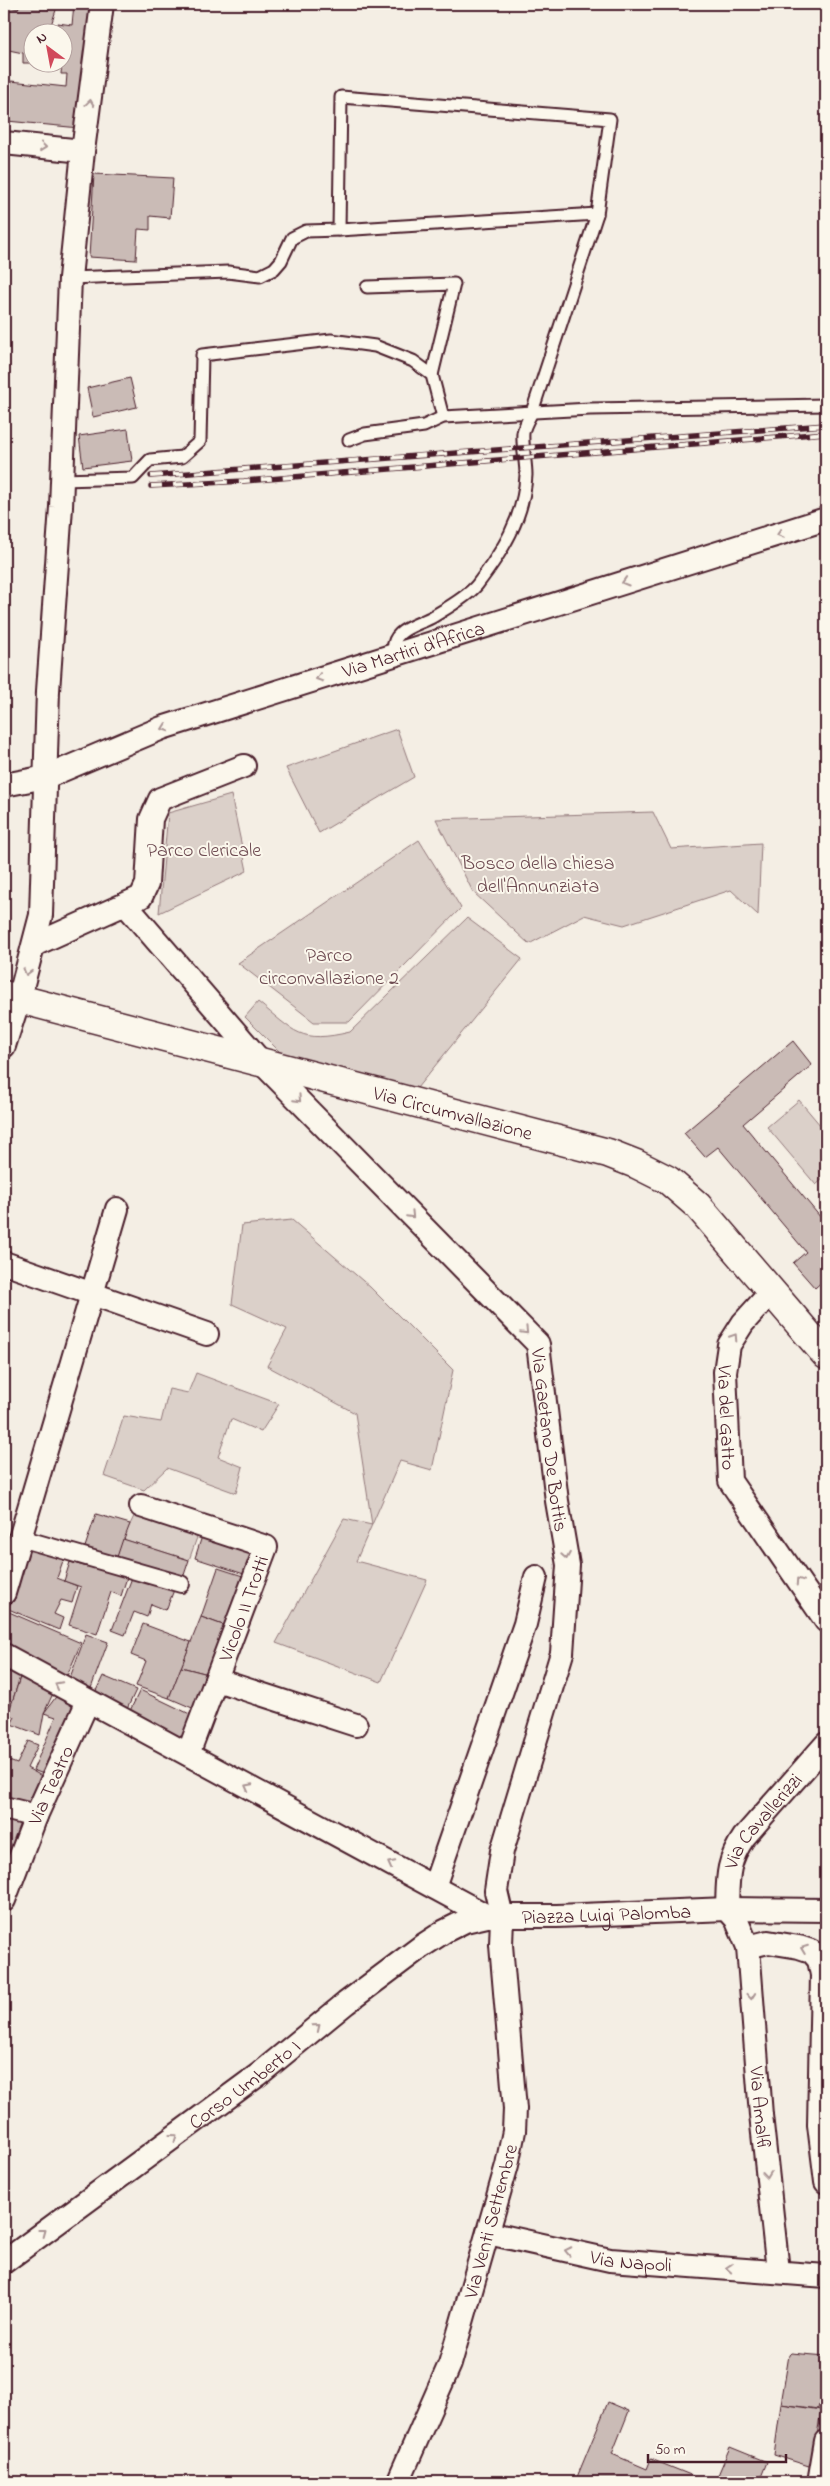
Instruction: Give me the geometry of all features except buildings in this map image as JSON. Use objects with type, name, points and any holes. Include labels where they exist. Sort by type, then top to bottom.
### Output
[{"type":"main road","name":"Via Circumvallazione","points":[[11,997],[608,1153],[636,1164],[668,1180],[698,1206],[826,1355]]},
{"type":"street","points":[[4,1046],[11,997],[34,945],[41,915],[48,691],[62,480],[70,278],[83,151],[102,4]]},
{"type":"street","points":[[4,144],[83,151]]},
{"type":"street","name":"Via Martiri d'Africa","points":[[4,785],[46,777],[162,728],[826,519]]},
{"type":"street","points":[[34,945],[141,897],[147,884],[151,819],[160,799],[244,766]]},
{"type":"street","name":"Via Gaetano De Bottis","points":[[126,905],[264,1064],[538,1344],[557,1501],[568,1565],[562,1653],[502,1850],[496,1891],[495,1916]]},
{"type":"street","points":[[4,1593],[117,1209]]},
{"type":"street","points":[[4,1262],[207,1334]]},
{"type":"street","name":"Via del Gatto","points":[[772,1291],[743,1323],[729,1345],[725,1372],[730,1481],[826,1621]]},
{"type":"street","name":"Vicolo II Trotti","points":[[141,1506],[266,1547],[188,1754]]},
{"type":"street","points":[[20,1538],[181,1584]]},
{"type":"street","points":[[445,1931],[441,1899],[434,1887],[525,1624],[536,1577]]},
{"type":"street","points":[[4,1655],[434,1887],[495,1916]]},
{"type":"street","name":"Vicolo II Trotti","points":[[217,1680],[356,1725]]},
{"type":"street","name":"Via Teatro","points":[[4,1900],[36,1816],[88,1700]]},
{"type":"street","name":"Via Cavallerizzi","points":[[728,1909],[728,1870],[733,1852],[826,1744]]},
{"type":"street","points":[[4,1808],[36,1816]]},
{"type":"street","points":[[728,1909],[758,1944],[805,1949],[812,1951],[819,1960],[822,1975],[822,2124],[826,2182]]},
{"type":"street","name":"Piazza Luigi Palomba","points":[[495,1916],[728,1909],[826,1910]]},
{"type":"street","name":"Via Amalfi","points":[[767,1909],[758,1944],[761,2115],[778,2271]]},
{"type":"street","name":"Corso Umberto I","points":[[4,2262],[258,2075],[346,2003],[445,1931],[465,1921],[495,1916]]},
{"type":"street","name":"Via Venti Settembre","points":[[398,2482],[450,2364],[507,2166],[514,2131],[514,2109],[501,1945],[495,1916]]},
{"type":"street","name":"Via Napoli","points":[[488,2233],[610,2260],[826,2276]]},
{"type":"street","points":[[818,2482],[826,2441]]},
{"type":"lane","points":[[339,230],[341,97],[610,119],[597,214],[532,412],[523,432],[526,476],[520,513],[502,552],[473,589],[433,617],[410,627],[398,635],[392,646],[394,654]]},
{"type":"lane","points":[[70,278],[228,272],[260,276],[274,269],[281,261],[292,238],[306,231],[597,214]]},
{"type":"lane","points":[[367,287],[454,284],[432,375],[443,417]]},
{"type":"lane","points":[[62,480],[133,478],[150,460],[182,457],[200,441],[202,355],[331,340],[376,346],[413,361],[432,375]]},
{"type":"lane","points":[[349,440],[365,434],[424,426],[443,417],[600,409],[826,405]]},
{"type":"green space","points":[[397,729],[414,777],[319,833],[286,768]]},
{"type":"green space","name":"Parco clericale","points":[[231,795],[247,871],[159,913],[168,813]]},
{"type":"green space","name":"Bosco della chiesa dell'Annunziata","points":[[653,812],[671,849],[761,843],[758,915],[731,890],[624,925],[584,915],[529,944],[473,892],[436,819]]},
{"type":"green space","name":"Parco circonvallazione 2","points":[[419,840],[461,908],[349,1022],[314,1022],[238,963]]},
{"type":"green space","points":[[467,918],[522,959],[417,1088],[281,1053],[245,1017],[258,1002],[299,1033],[320,1037],[350,1032]]},
{"type":"green space","points":[[799,1100],[826,1132],[826,1176],[816,1185],[767,1127]]},
{"type":"green space","points":[[292,1220],[370,1287],[453,1370],[432,1470],[400,1461],[372,1525],[355,1413],[267,1366],[287,1329],[232,1304],[242,1225]]},
{"type":"green space","points":[[196,1373],[279,1404],[261,1432],[231,1419],[218,1457],[243,1467],[236,1493],[167,1468],[144,1490],[104,1476],[124,1416],[161,1422],[169,1389],[188,1393]]},
{"type":"green space","points":[[137,1510],[200,1529],[189,1560],[123,1539]]},
{"type":"green space","points":[[344,1519],[372,1525],[356,1561],[427,1580],[381,1682],[276,1643]]},
{"type":"railway","points":[[151,476],[826,425]]},
{"type":"railway","points":[[151,486],[244,481],[826,433]]}]
